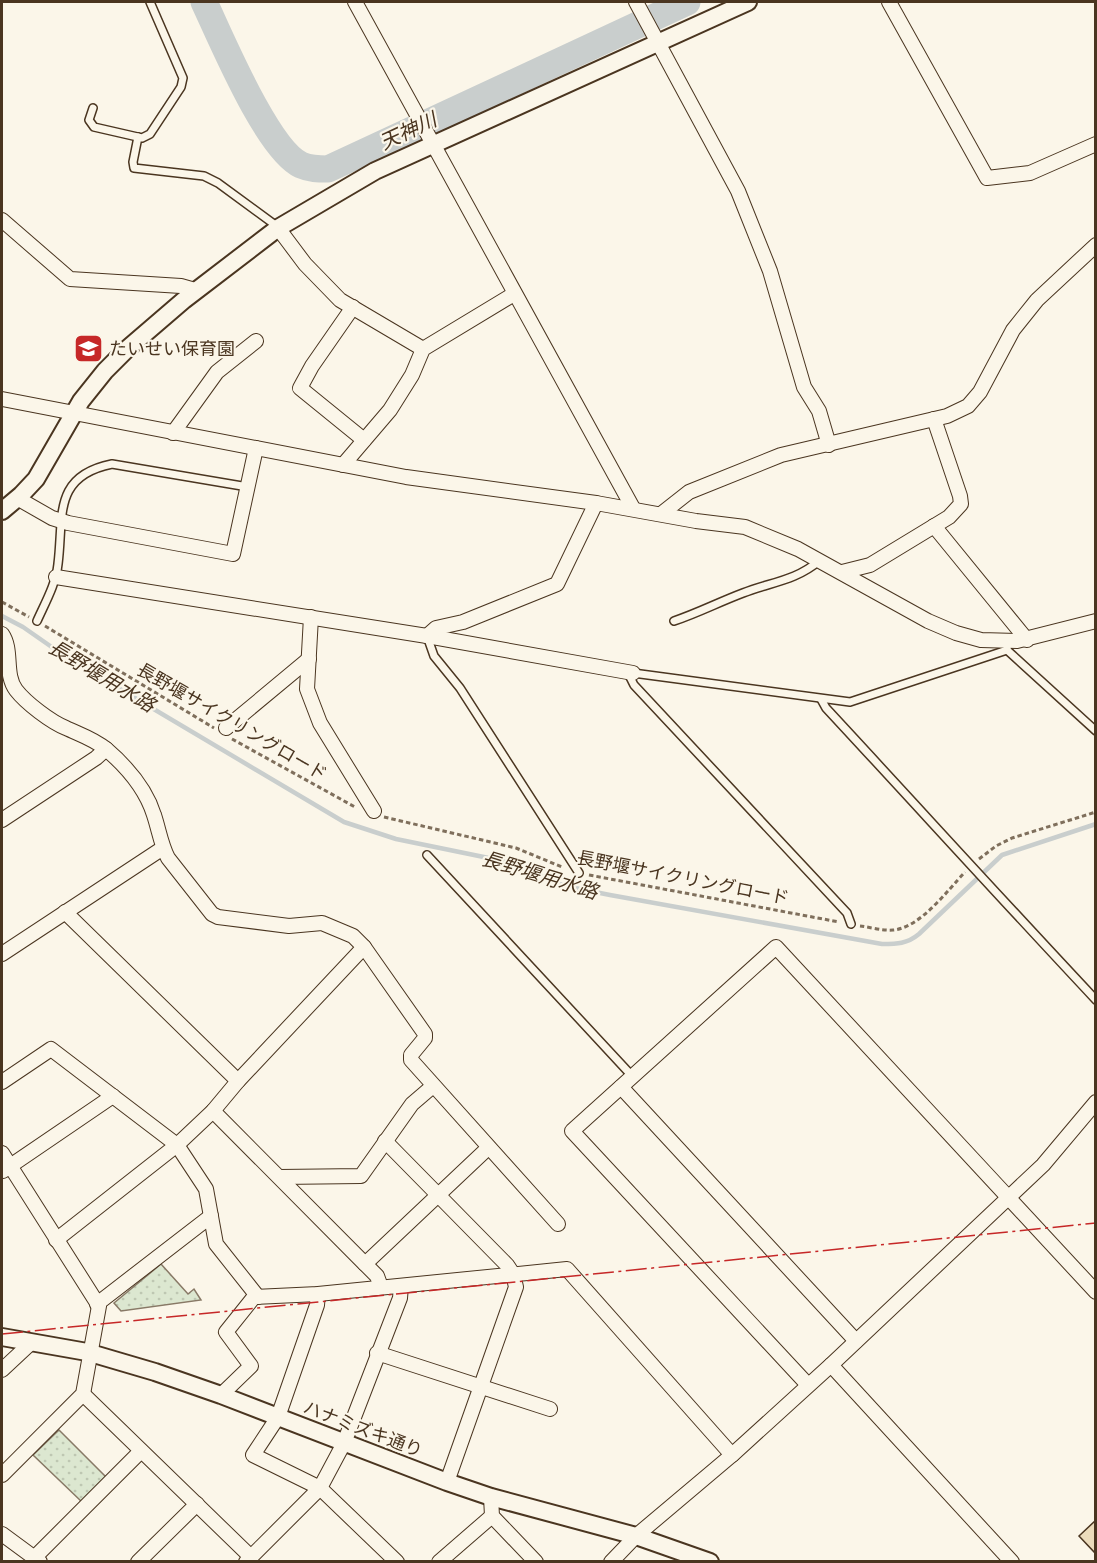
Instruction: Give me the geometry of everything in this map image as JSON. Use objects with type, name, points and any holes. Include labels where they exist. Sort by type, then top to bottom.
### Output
[{"type":"street","points":[[355,2],[633,508]]},
{"type":"street","points":[[2,512],[36,478],[87,393],[105,371],[195,290],[278,228],[431,141],[655,37],[748,2]]},
{"type":"street","points":[[889,2],[987,178],[1030,173],[1095,144]]},
{"type":"street","points":[[638,6],[738,191],[770,271],[804,387],[819,411],[829,444]]},
{"type":"street","points":[[2,220],[70,279],[181,286],[195,290]]},
{"type":"street","points":[[278,228],[319,279],[340,300],[423,349]]},
{"type":"street","points":[[661,514],[689,492],[781,455],[946,416],[968,406],[980,392],[1019,322],[1037,300],[1095,245]]},
{"type":"street","points":[[343,465],[390,410],[412,375],[423,349],[514,294]]},
{"type":"street","points":[[353,307],[300,387],[364,440]]},
{"type":"street","points":[[173,432],[217,372],[256,341]]},
{"type":"street","points":[[2,399],[406,477],[633,508],[745,528],[774,538],[842,572],[928,621],[956,633],[1007,646],[1095,621]]},
{"type":"street","points":[[842,572],[870,565],[949,517],[961,504],[934,419]]},
{"type":"street","points":[[17,498],[61,521],[233,554],[256,448]]},
{"type":"street","points":[[427,636],[436,628],[463,622],[556,584],[596,503]]},
{"type":"street","points":[[934,526],[1027,640]]},
{"type":"street","points":[[56,577],[427,636],[630,672]]},
{"type":"street","points":[[311,617],[307,689],[320,723],[374,813]]},
{"type":"street","points":[[2,633],[7,640],[8,648],[6,687],[59,725],[91,738],[106,749],[142,788],[154,814],[163,848],[212,914],[218,917],[288,926],[322,923],[352,936],[363,946],[424,1034],[425,1038],[411,1055],[411,1060],[558,1224]]},
{"type":"street","points":[[223,731],[309,659]]},
{"type":"street","points":[[2,820],[106,749]]},
{"type":"street","points":[[2,954],[163,848]]},
{"type":"street","points":[[65,912],[238,1081]]},
{"type":"street","points":[[56,1240],[177,1145],[213,1111],[363,946]]},
{"type":"street","points":[[808,1385],[572,1131],[776,947],[1095,1292]]},
{"type":"street","points":[[2,1082],[51,1049],[177,1145],[206,1190],[216,1244],[258,1297]]},
{"type":"street","points":[[280,1177],[361,1176],[412,1104],[433,1086]]},
{"type":"street","points":[[621,1087],[856,1341]]},
{"type":"street","points":[[5,1169],[113,1096]]},
{"type":"street","points":[[611,1562],[636,1536],[732,1455],[831,1365],[1008,1198],[1042,1165],[1095,1102]]},
{"type":"street","points":[[213,1111],[366,1264],[377,1276],[381,1287]]},
{"type":"street","points":[[385,1141],[507,1265],[513,1274],[516,1287],[447,1482]]},
{"type":"street","points":[[366,1264],[488,1148]]},
{"type":"street","points":[[2,1153],[5,1169],[56,1240],[99,1306],[83,1394],[2,1475]]},
{"type":"street","points":[[98,1304],[211,1216]]},
{"type":"street","points":[[221,1395],[251,1366],[226,1332],[254,1297],[318,1294],[567,1269],[732,1455]]},
{"type":"street","points":[[83,1394],[253,1558],[320,1488],[344,1443],[400,1298],[401,1286]]},
{"type":"street","points":[[318,1294],[318,1305],[278,1417],[253,1455],[320,1488],[397,1562]]},
{"type":"street","name":"ハナミズキ通り","points":[[2,1337],[91,1354],[155,1372],[490,1497],[636,1536],[710,1562]]},
{"type":"street","points":[[2,1370],[32,1342]]},
{"type":"street","points":[[377,1353],[550,1409]]},
{"type":"street","points":[[831,1365],[1012,1562]]},
{"type":"street","points":[[2,1534],[37,1559],[141,1451]]},
{"type":"street","points":[[490,1497],[492,1516],[536,1562]]},
{"type":"street","points":[[138,1562],[197,1504]]},
{"type":"street","points":[[439,1562],[492,1516]]},
{"type":"lane","points":[[93,108],[89,120],[94,127],[142,138],[150,134],[181,87],[183,78],[150,2]]},
{"type":"lane","points":[[138,137],[134,168],[204,176],[218,183],[271,220],[278,228]]},
{"type":"lane","points":[[37,621],[56,577],[61,521],[68,490],[76,480],[91,470],[112,464],[248,487]]},
{"type":"lane","points":[[674,621],[756,588],[792,578],[819,561]]},
{"type":"lane","points":[[427,636],[434,656],[460,688],[579,873]]},
{"type":"lane","points":[[851,924],[847,914],[634,685],[630,672],[850,702],[1007,646],[1095,731]]},
{"type":"lane","points":[[821,699],[826,708],[943,834],[971,870],[984,880],[1095,1000]]},
{"type":"lane","points":[[427,855],[633,1077]]},
{"type":"path","name":"長野堰サイクリングロード","points":[[2,602],[223,731],[374,813],[516,848],[579,873],[891,931],[904,928],[917,921],[971,870]]},
{"type":"path","points":[[977,861],[996,846],[1012,838],[1095,812]]},
{"type":"green space","points":[[161,1264],[188,1294],[194,1289],[201,1300],[121,1311],[114,1303]]},
{"type":"green space","points":[[59,1430],[107,1478],[82,1502],[33,1455]]},
{"type":"building","points":[[1096,1520],[1096,1554],[1079,1536]]},
{"type":"waterway","name":"天神川","points":[[204,2],[246,91],[274,138],[288,155],[301,165],[328,169],[687,2]]},
{"type":"waterway","name":"長野堰用水路","points":[[2,616],[23,627],[66,657],[344,822],[396,839],[513,863],[565,886],[610,895],[882,944],[906,942],[919,934],[1002,855],[1096,824]]},
{"type":"power","points":[[2,1334],[1096,1223]]},
{"type":"place","name":"たいせい保育園","points":[[88,349]]}]
